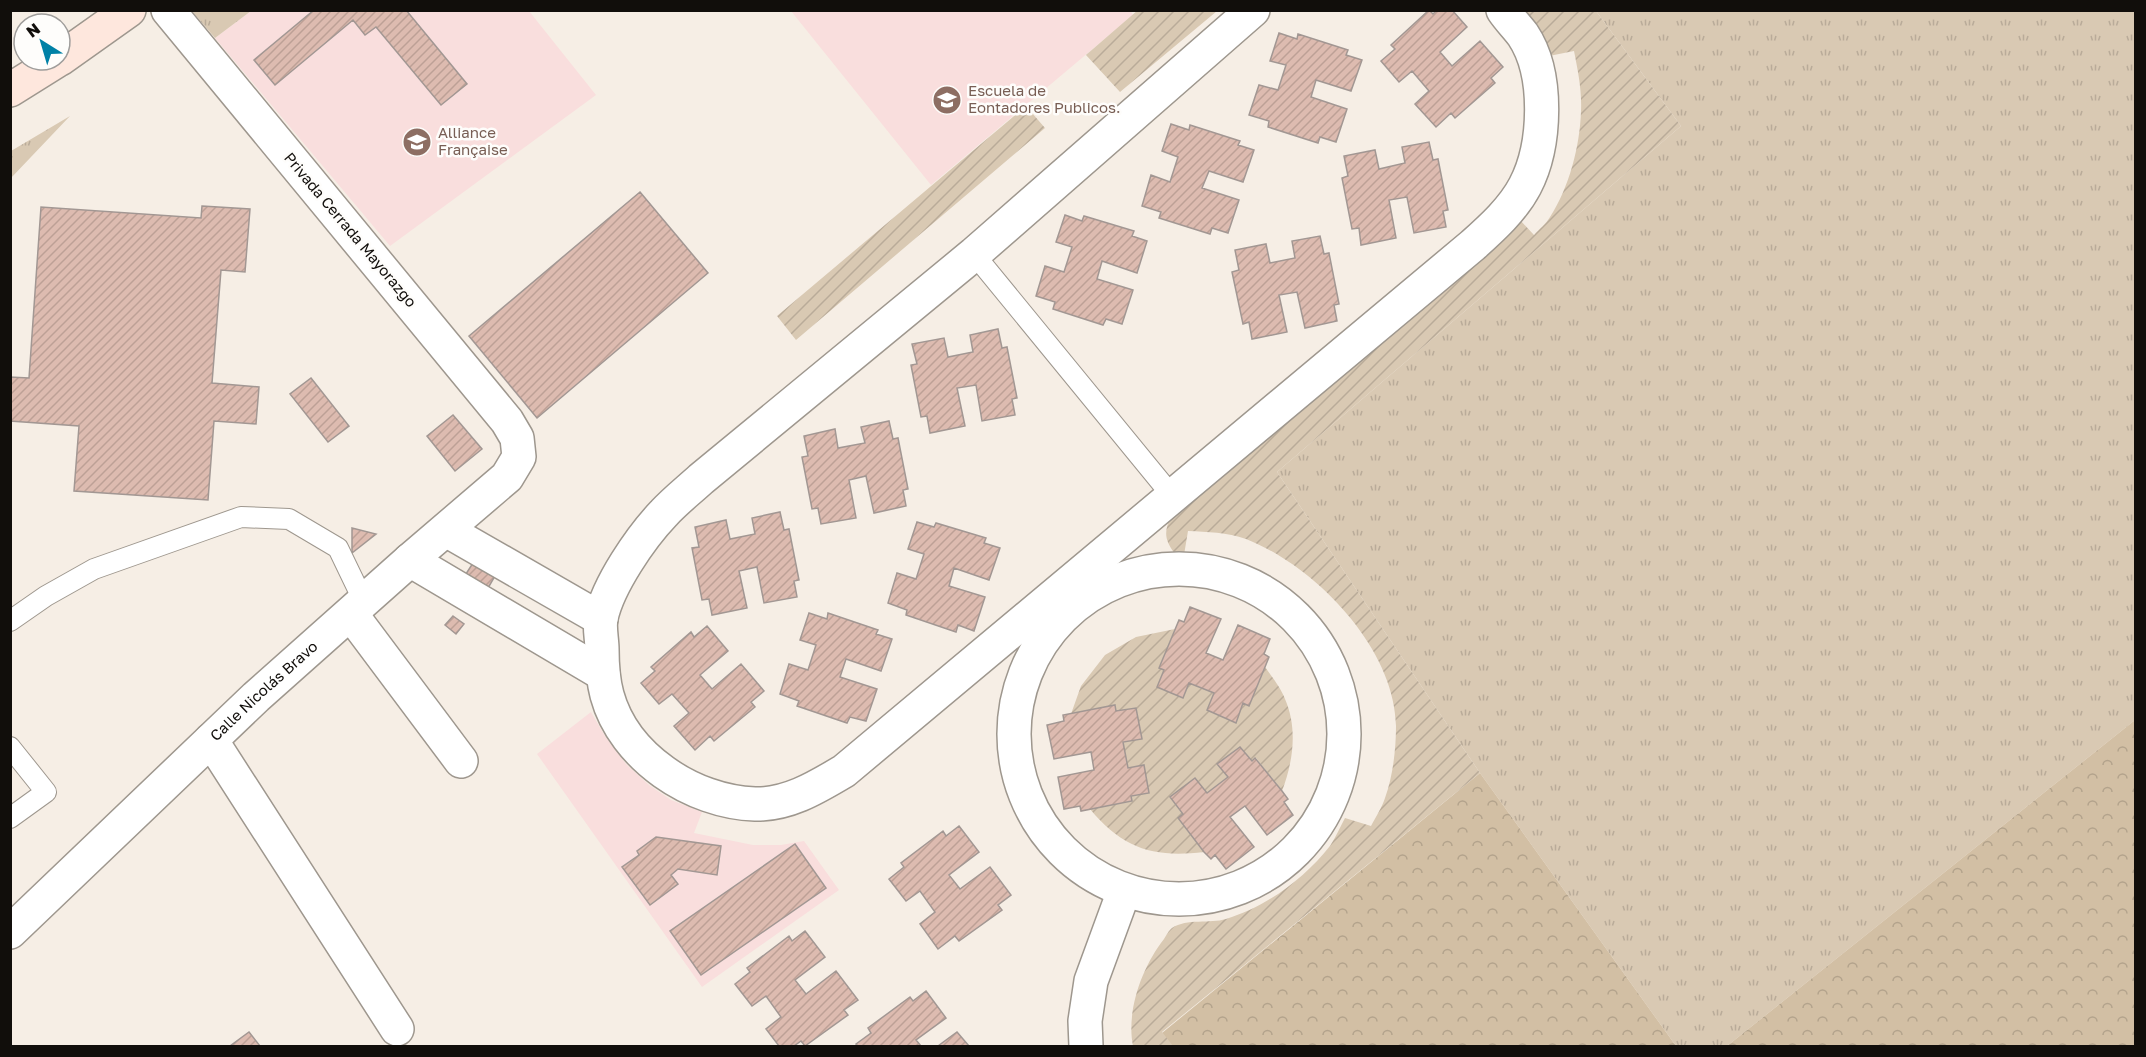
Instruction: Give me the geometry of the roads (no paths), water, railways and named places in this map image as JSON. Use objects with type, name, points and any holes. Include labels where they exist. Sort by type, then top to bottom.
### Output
[{"type":"main road","points":[[72,50],[129,10]]},
{"type":"main road","points":[[10,90],[38,72]]},
{"type":"street","name":"Privada Cerrada Mayorazgo","points":[[168,10],[507,421],[517,438],[519,457]]},
{"type":"street","points":[[1253,10],[974,254],[701,479],[663,513],[616,579],[601,619],[603,674],[607,695],[616,717],[632,742],[669,776],[695,790],[722,799],[756,804],[810,791],[844,771],[1070,596],[1173,497],[1473,245],[1502,217],[1525,186],[1537,151],[1542,118],[1536,63],[1524,36],[1503,10]]},
{"type":"street","name":"Calle Nicolás Bravo","points":[[14,924],[256,697],[507,477],[519,457]]},
{"type":"street","points":[[446,530],[601,619]]},
{"type":"street","points":[[410,560],[603,674]]},
{"type":"street","points":[[1174,568],[1227,574],[1274,597],[1312,633],[1337,678],[1346,730],[1339,782],[1316,829],[1279,867],[1228,894],[1170,901],[1124,891],[1114,889],[1066,858],[1030,812],[1013,757],[1016,700],[1038,646],[1070,596],[1123,578],[1174,568]]},
{"type":"street","points":[[357,608],[461,761]]},
{"type":"street","points":[[211,740],[397,1029]]},
{"type":"street","points":[[1086,1047],[1085,1021],[1091,981],[1124,891]]},
{"type":"lane","points":[[974,254],[1173,497]]},
{"type":"lane","points":[[10,621],[46,596],[94,569],[241,517],[289,519],[338,548],[357,608]]},
{"type":"lane","points":[[10,747],[46,792],[10,818]]},
{"type":"place","name":"Escuela de Eontadores Publicos.","points":[[947,100]]},
{"type":"place","name":"Alliance Française","points":[[417,142]]}]
